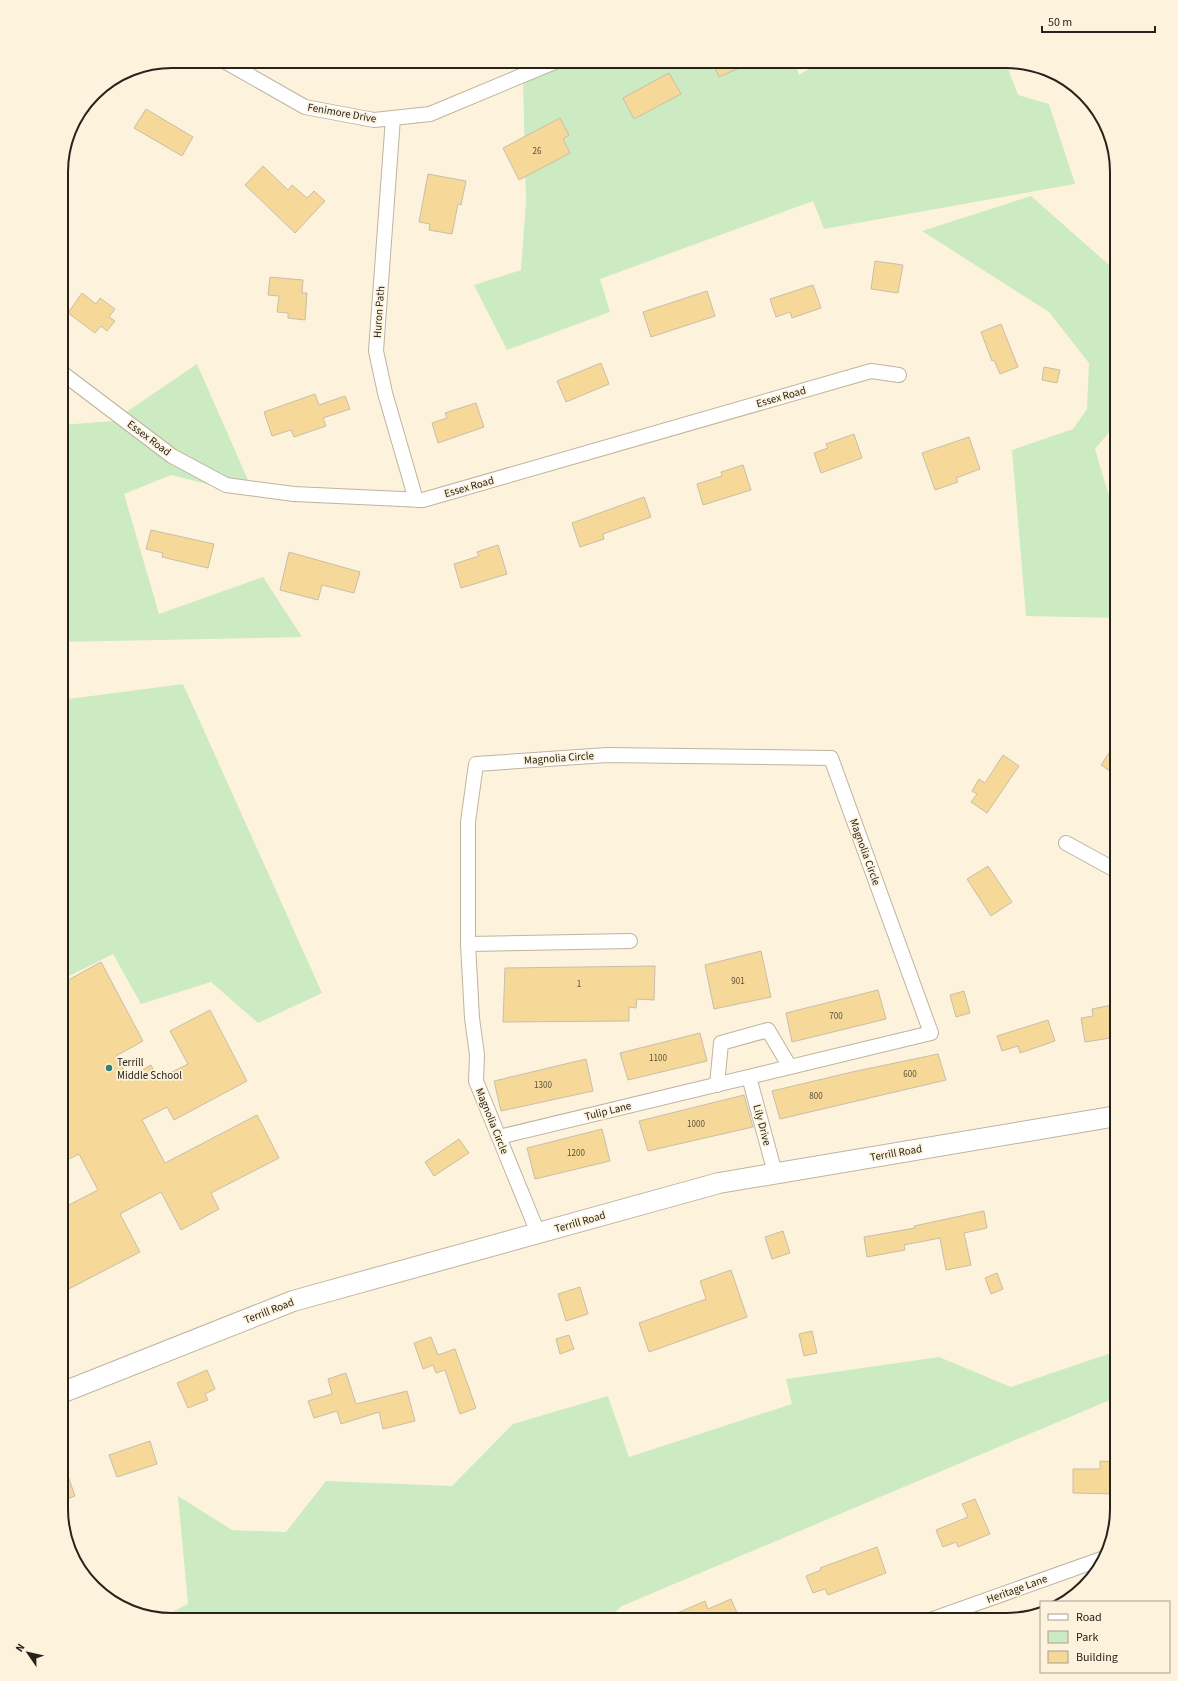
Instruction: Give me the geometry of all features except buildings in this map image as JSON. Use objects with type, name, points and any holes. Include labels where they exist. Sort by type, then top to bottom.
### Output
[{"type":"street","name":"Fenimore Drive","points":[[236,68],[305,107],[374,120],[430,114],[540,68]]},
{"type":"street","name":"Huron Path","points":[[393,118],[376,351],[385,393],[416,500]]},
{"type":"street","name":"Essex Road","points":[[68,377],[172,456],[226,485],[294,494],[423,500],[871,371],[899,375]]},
{"type":"street","name":"Magnolia Circle","points":[[538,1233],[476,1081],[477,1055],[472,1018],[468,944],[468,822],[476,764],[607,755],[831,758],[931,1033]]},
{"type":"street","points":[[1066,843],[1110,867]]},
{"type":"street","points":[[468,944],[630,941]]},
{"type":"street","points":[[717,1085],[721,1043],[768,1030],[790,1067]]},
{"type":"street","name":"Tulip Lane","points":[[499,1137],[931,1033]]},
{"type":"street","name":"Lily Drive","points":[[749,1077],[775,1174]]},
{"type":"street","name":"Terrill Road","points":[[68,1390],[293,1301],[719,1183],[1110,1117]]},
{"type":"street","name":"Heritage Lane","points":[[950,1613],[1096,1561]]},
{"type":"green space","points":[[516,68],[797,68],[799,75],[810,68],[1008,68],[1018,95],[1049,104],[1075,184],[824,229],[813,201],[600,279],[610,312],[507,350],[474,285],[521,270],[526,201],[523,79]]},
{"type":"green space","points":[[1031,196],[1110,266],[1110,431],[1095,449],[1110,499],[1110,618],[1026,616],[1012,450],[1073,429],[1087,409],[1089,363],[1049,312],[922,231]]},
{"type":"green space","points":[[197,364],[255,496],[171,475],[124,494],[159,614],[263,577],[302,637],[68,642],[68,424],[113,421]]},
{"type":"green space","points":[[183,684],[322,993],[258,1023],[211,982],[141,1004],[113,954],[68,976],[68,699]]},
{"type":"green space","points":[[1110,1353],[1110,1400],[622,1606],[614,1613],[170,1613],[188,1604],[178,1496],[232,1530],[286,1532],[326,1481],[452,1486],[513,1424],[608,1396],[629,1457],[792,1404],[786,1379],[939,1357],[1011,1387]]},
{"type":"place","name":"Terrill Middle School","points":[[109,1068]]}]
